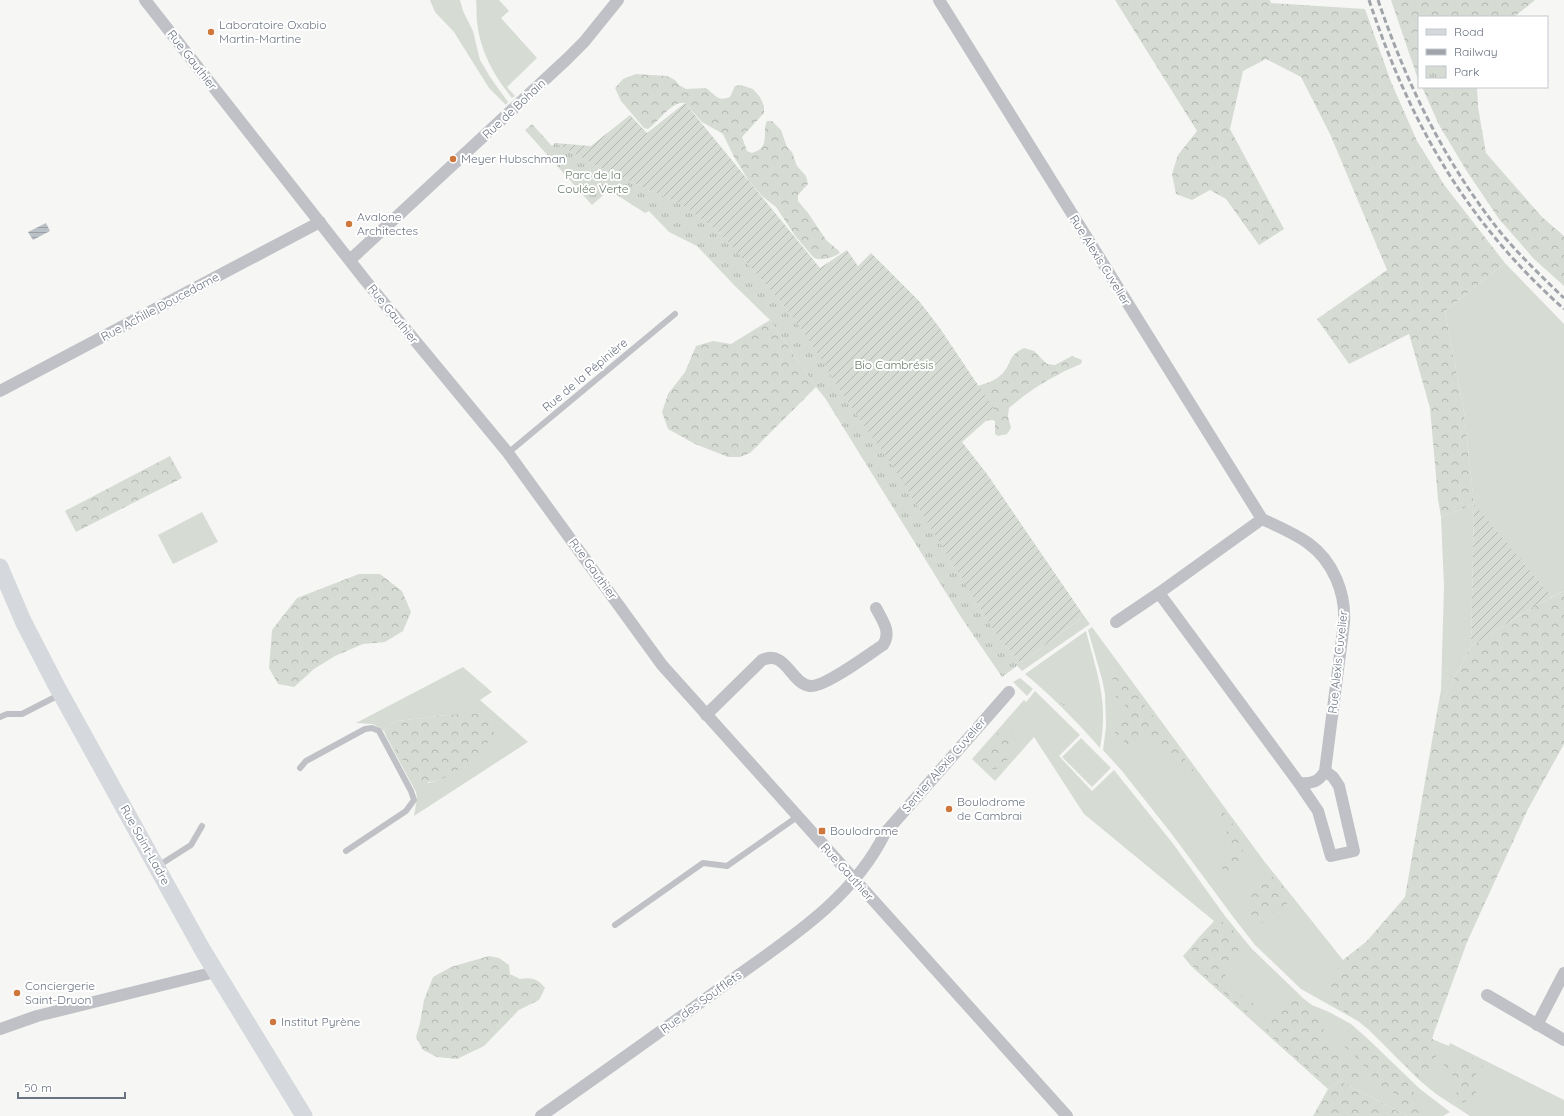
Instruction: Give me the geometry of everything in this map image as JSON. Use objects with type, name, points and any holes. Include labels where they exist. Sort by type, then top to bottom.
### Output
[{"type":"street","name":"Rue Gauthier","points":[[145,0],[374,291],[508,453],[662,665],[1067,1116]]},
{"type":"street","name":"Rue de Bohain","points":[[350,260],[567,59],[584,42],[618,0]]},
{"type":"street","name":"Rue Alexis Cuvelier","points":[[939,0],[1262,519],[1291,532],[1309,544],[1317,550],[1333,572],[1344,605],[1344,623],[1325,772]]},
{"type":"street","name":"Rue Achille Doucedame","points":[[0,390],[320,222]]},
{"type":"street","points":[[1116,622],[1262,519]]},
{"type":"street","name":"Rue Saint-Ladre","points":[[0,567],[23,621],[61,694],[216,972],[304,1116]]},
{"type":"street","points":[[1159,593],[1300,783],[1318,811],[1331,856],[1354,851],[1339,786],[1333,777],[1325,772],[1314,782],[1300,783]]},
{"type":"street","points":[[706,715],[762,660],[769,657],[776,658],[792,671],[804,684],[811,686],[818,685],[832,678],[883,645],[888,634],[876,608]]},
{"type":"street","name":"Sentier Alexis Cuvelier","points":[[853,879],[863,869],[877,850],[885,833],[1009,692]]},
{"type":"street","name":"Rue des Soufflets","points":[[541,1116],[624,1058],[811,921],[853,879]]},
{"type":"street","points":[[0,1029],[37,1016],[216,972]]},
{"type":"street","points":[[1536,1025],[1564,973]]},
{"type":"street","points":[[1486,995],[1564,1040]]},
{"type":"lane","name":"Rue de la Pépinière","points":[[508,453],[675,314]]},
{"type":"lane","points":[[0,718],[7,714],[22,714],[61,694]]},
{"type":"lane","points":[[300,768],[306,760],[364,729],[372,728],[379,731],[411,791],[414,800],[406,811],[346,851]]},
{"type":"lane","points":[[615,925],[703,863],[728,866],[797,816]]},
{"type":"lane","points":[[157,867],[191,845],[202,826]]},
{"type":"green space","points":[[430,0],[460,0],[463,11],[473,31],[480,60],[508,102],[506,105],[489,88],[454,32],[435,12]]},
{"type":"green space","points":[[476,0],[499,0],[509,11],[501,18],[537,58],[507,87],[515,96],[512,98],[499,81],[489,63],[481,43],[477,19]]},
{"type":"green space","points":[[1115,0],[1270,0],[1271,3],[1365,9],[1391,82],[1417,141],[1445,186],[1505,263],[1445,311],[1464,412],[1474,504],[1441,517],[1430,408],[1409,334],[1349,364],[1317,319],[1387,270],[1330,134],[1301,77],[1266,59],[1243,71],[1230,129],[1284,229],[1259,245],[1226,199],[1210,190],[1192,200],[1176,194],[1172,174],[1178,155],[1197,131]]},
{"type":"green space","points":[[1391,0],[1535,0],[1515,16],[1418,16],[1418,79]]},
{"type":"green space","points":[[636,74],[667,76],[675,80],[679,85],[686,89],[706,88],[722,99],[730,97],[735,86],[741,85],[753,89],[760,97],[764,106],[764,113],[742,137],[747,151],[752,153],[762,147],[765,139],[765,125],[767,121],[772,121],[781,130],[787,147],[792,152],[797,166],[806,176],[808,184],[798,195],[798,201],[827,241],[840,253],[827,258],[814,258],[796,237],[776,207],[762,196],[749,181],[734,157],[723,134],[702,122],[685,103],[675,105],[648,129],[644,128],[621,101],[615,88],[623,79]]},
{"type":"green space","points":[[1422,88],[1477,88],[1478,107],[1486,153],[1542,217],[1564,236],[1564,286],[1534,259],[1499,219],[1466,170],[1439,125]]},
{"type":"green space","name":"Bio Cambrésis","points":[[685,103],[820,268],[847,250],[858,266],[871,253],[919,301],[939,327],[996,412],[962,442],[987,474],[1084,616],[1021,663],[998,637],[894,468],[847,401],[803,331],[778,298],[719,232],[681,204],[599,167],[555,143],[591,146],[630,115],[647,133]]},
{"type":"green space","name":"Parc de la Coulée Verte","points":[[532,124],[552,146],[555,143],[599,167],[681,204],[719,232],[778,298],[803,331],[847,401],[894,467],[998,637],[1021,663],[1002,677],[961,617],[825,398],[770,320],[697,246],[669,232],[649,211],[645,213],[609,190],[592,205],[525,130]]},
{"type":"green space","points":[[555,143],[599,167],[681,204],[719,232],[778,298],[803,331],[847,401],[894,467],[998,637],[1021,663],[1084,616],[1090,624],[1022,671],[1002,649],[987,629],[898,484],[848,413],[803,338],[780,308],[735,257],[706,230],[686,215],[574,160],[554,144]]},
{"type":"green space","points":[[1505,263],[1564,324],[1564,591],[1552,597],[1474,505],[1471,646],[1437,712],[1441,690],[1444,586],[1441,517],[1474,504],[1464,412],[1445,311]]},
{"type":"green space","points":[[770,320],[816,387],[750,453],[740,457],[728,457],[695,444],[668,429],[662,412],[668,394],[685,372],[696,346],[713,341],[731,344]]},
{"type":"green space","points":[[1024,348],[1034,351],[1047,364],[1055,365],[1072,356],[1082,360],[1081,364],[1043,383],[1009,408],[1008,416],[1011,428],[1007,434],[998,436],[995,434],[995,421],[992,420],[981,422],[970,388],[987,383],[999,377],[1008,367],[1012,357]]},
{"type":"green space","points":[[170,456],[182,478],[76,532],[65,511]]},
{"type":"green space","points":[[1474,504],[1552,597],[1533,607],[1471,646]]},
{"type":"green space","points":[[202,512],[218,542],[173,564],[158,535]]},
{"type":"green space","points":[[359,574],[380,574],[402,591],[411,612],[403,631],[385,642],[363,644],[335,656],[314,669],[294,687],[278,684],[269,668],[272,630],[297,598]]},
{"type":"green space","points":[[1564,591],[1564,744],[1528,809],[1467,942],[1432,1038],[1438,1049],[1436,1057],[1427,1073],[1420,1078],[1359,1020],[1336,1007],[1330,1000],[1329,991],[1332,979],[1343,960],[1367,941],[1405,897],[1437,712],[1471,646],[1533,607]]},
{"type":"green space","points":[[1092,627],[1264,861],[1343,960],[1370,998],[1434,1032],[1432,1039],[1449,1046],[1450,1043],[1564,1100],[1564,1116],[1470,1116],[1436,1094],[1418,1079],[1358,1021],[1301,989],[1255,945],[1171,833],[1122,771],[1103,750],[1106,727],[1105,694],[1088,630]]},
{"type":"green space","points":[[1086,631],[1098,675],[1102,702],[1103,716],[1100,748],[1045,691],[1025,674]]},
{"type":"green space","points":[[463,667],[492,692],[480,700],[528,742],[414,816],[417,798],[416,792],[388,740],[398,753],[428,783],[446,777],[461,767],[488,742],[447,715],[397,721],[390,724],[384,731],[373,724],[356,723]]},
{"type":"green space","points":[[1114,668],[1121,673],[1199,778],[1200,782],[1180,770],[1169,751],[1158,744],[1145,739],[1141,740],[1133,748],[1128,748],[1126,747],[1124,741],[1116,738],[1113,734],[1120,727],[1123,721],[1125,703],[1116,697],[1111,673]]},
{"type":"green space","points":[[1020,678],[1033,689],[1027,696],[1013,682]]},
{"type":"green space","points":[[1095,682],[1096,685],[1081,703],[1071,707],[1060,703],[1062,701],[1077,700]]},
{"type":"green space","points":[[1035,691],[1080,735],[1059,756],[1092,791],[1114,770],[1174,845],[1225,916],[1252,949],[1304,999],[1312,1005],[1351,1024],[1420,1089],[1450,1112],[1443,1116],[1407,1116],[1340,1081],[1328,1089],[1191,966],[1183,956],[1214,921],[1084,814],[1034,737],[995,781],[972,759],[1024,700],[1026,702]]},
{"type":"green space","points":[[481,714],[488,716],[492,720],[494,727],[493,737],[469,761],[448,776],[427,782],[417,780],[388,740],[384,731],[390,724],[397,721],[447,715]]},
{"type":"green space","points":[[1008,727],[1012,734],[1013,743],[1012,751],[1008,760],[996,769],[988,768],[980,762],[979,757],[1002,728]]},
{"type":"green space","points":[[1081,738],[1111,768],[1092,787],[1062,757]]},
{"type":"green space","points":[[1220,812],[1225,813],[1245,841],[1240,861],[1231,864],[1234,875],[1231,878],[1227,877],[1222,868],[1229,852],[1225,843],[1227,831],[1217,817]]},
{"type":"green space","points":[[1273,877],[1277,879],[1298,905],[1300,911],[1295,911],[1293,905],[1287,903],[1281,910],[1268,916],[1263,921],[1260,928],[1253,929],[1248,914],[1254,890],[1266,879]]},
{"type":"green space","points":[[1217,921],[1227,924],[1231,928],[1238,942],[1238,953],[1227,965],[1225,973],[1230,984],[1254,1004],[1254,1009],[1250,1012],[1245,1012],[1188,960],[1188,955],[1193,945],[1214,922]]},
{"type":"green space","points":[[489,956],[499,958],[509,965],[510,974],[520,979],[534,979],[540,983],[545,988],[539,1000],[519,1010],[484,1046],[457,1059],[437,1057],[423,1050],[416,1037],[424,1000],[433,977],[451,967]]},
{"type":"green space","points":[[1295,1001],[1313,1006],[1318,1011],[1328,1042],[1336,1052],[1360,1072],[1363,1077],[1359,1081],[1342,1078],[1328,1084],[1309,1070],[1269,1034],[1266,1029],[1274,1016]]},
{"type":"green space","points":[[1352,1030],[1372,1044],[1414,1085],[1414,1096],[1422,1109],[1422,1116],[1415,1116],[1400,1111],[1395,1105],[1394,1093],[1383,1087],[1353,1054],[1342,1045],[1344,1035]]},
{"type":"green space","points":[[1466,1056],[1478,1060],[1483,1065],[1481,1070],[1474,1076],[1473,1079],[1478,1084],[1475,1094],[1468,1101],[1461,1103],[1456,1100],[1457,1085],[1455,1078],[1444,1067],[1444,1063],[1448,1061],[1454,1063]]},
{"type":"green space","points":[[1340,1081],[1407,1116],[1313,1116],[1328,1089]]},
{"type":"shaded area","points":[[46,223],[50,231],[33,240],[28,232]]},
{"type":"railway","points":[[1369,0],[1385,45],[1403,88],[1423,129],[1445,168],[1470,205],[1498,241],[1529,276],[1564,309]]},
{"type":"railway","points":[[1378,0],[1389,31],[1414,90],[1443,147],[1460,175],[1497,228],[1529,264],[1564,298]]},
{"type":"place","name":"Laboratoire Oxabio Martin-Martine","points":[[211,32]]},
{"type":"place","name":"Meyer Hubschman","points":[[453,159]]},
{"type":"place","name":"Avalone Architectes","points":[[349,224]]},
{"type":"place","name":"Boulodrome de Cambrai","points":[[949,809]]},
{"type":"place","name":"Boulodrome","points":[[822,831]]},
{"type":"place","name":"Conciergerie Saint-Druon","points":[[17,993]]},
{"type":"place","name":"Institut Pyrène","points":[[273,1022]]}]
